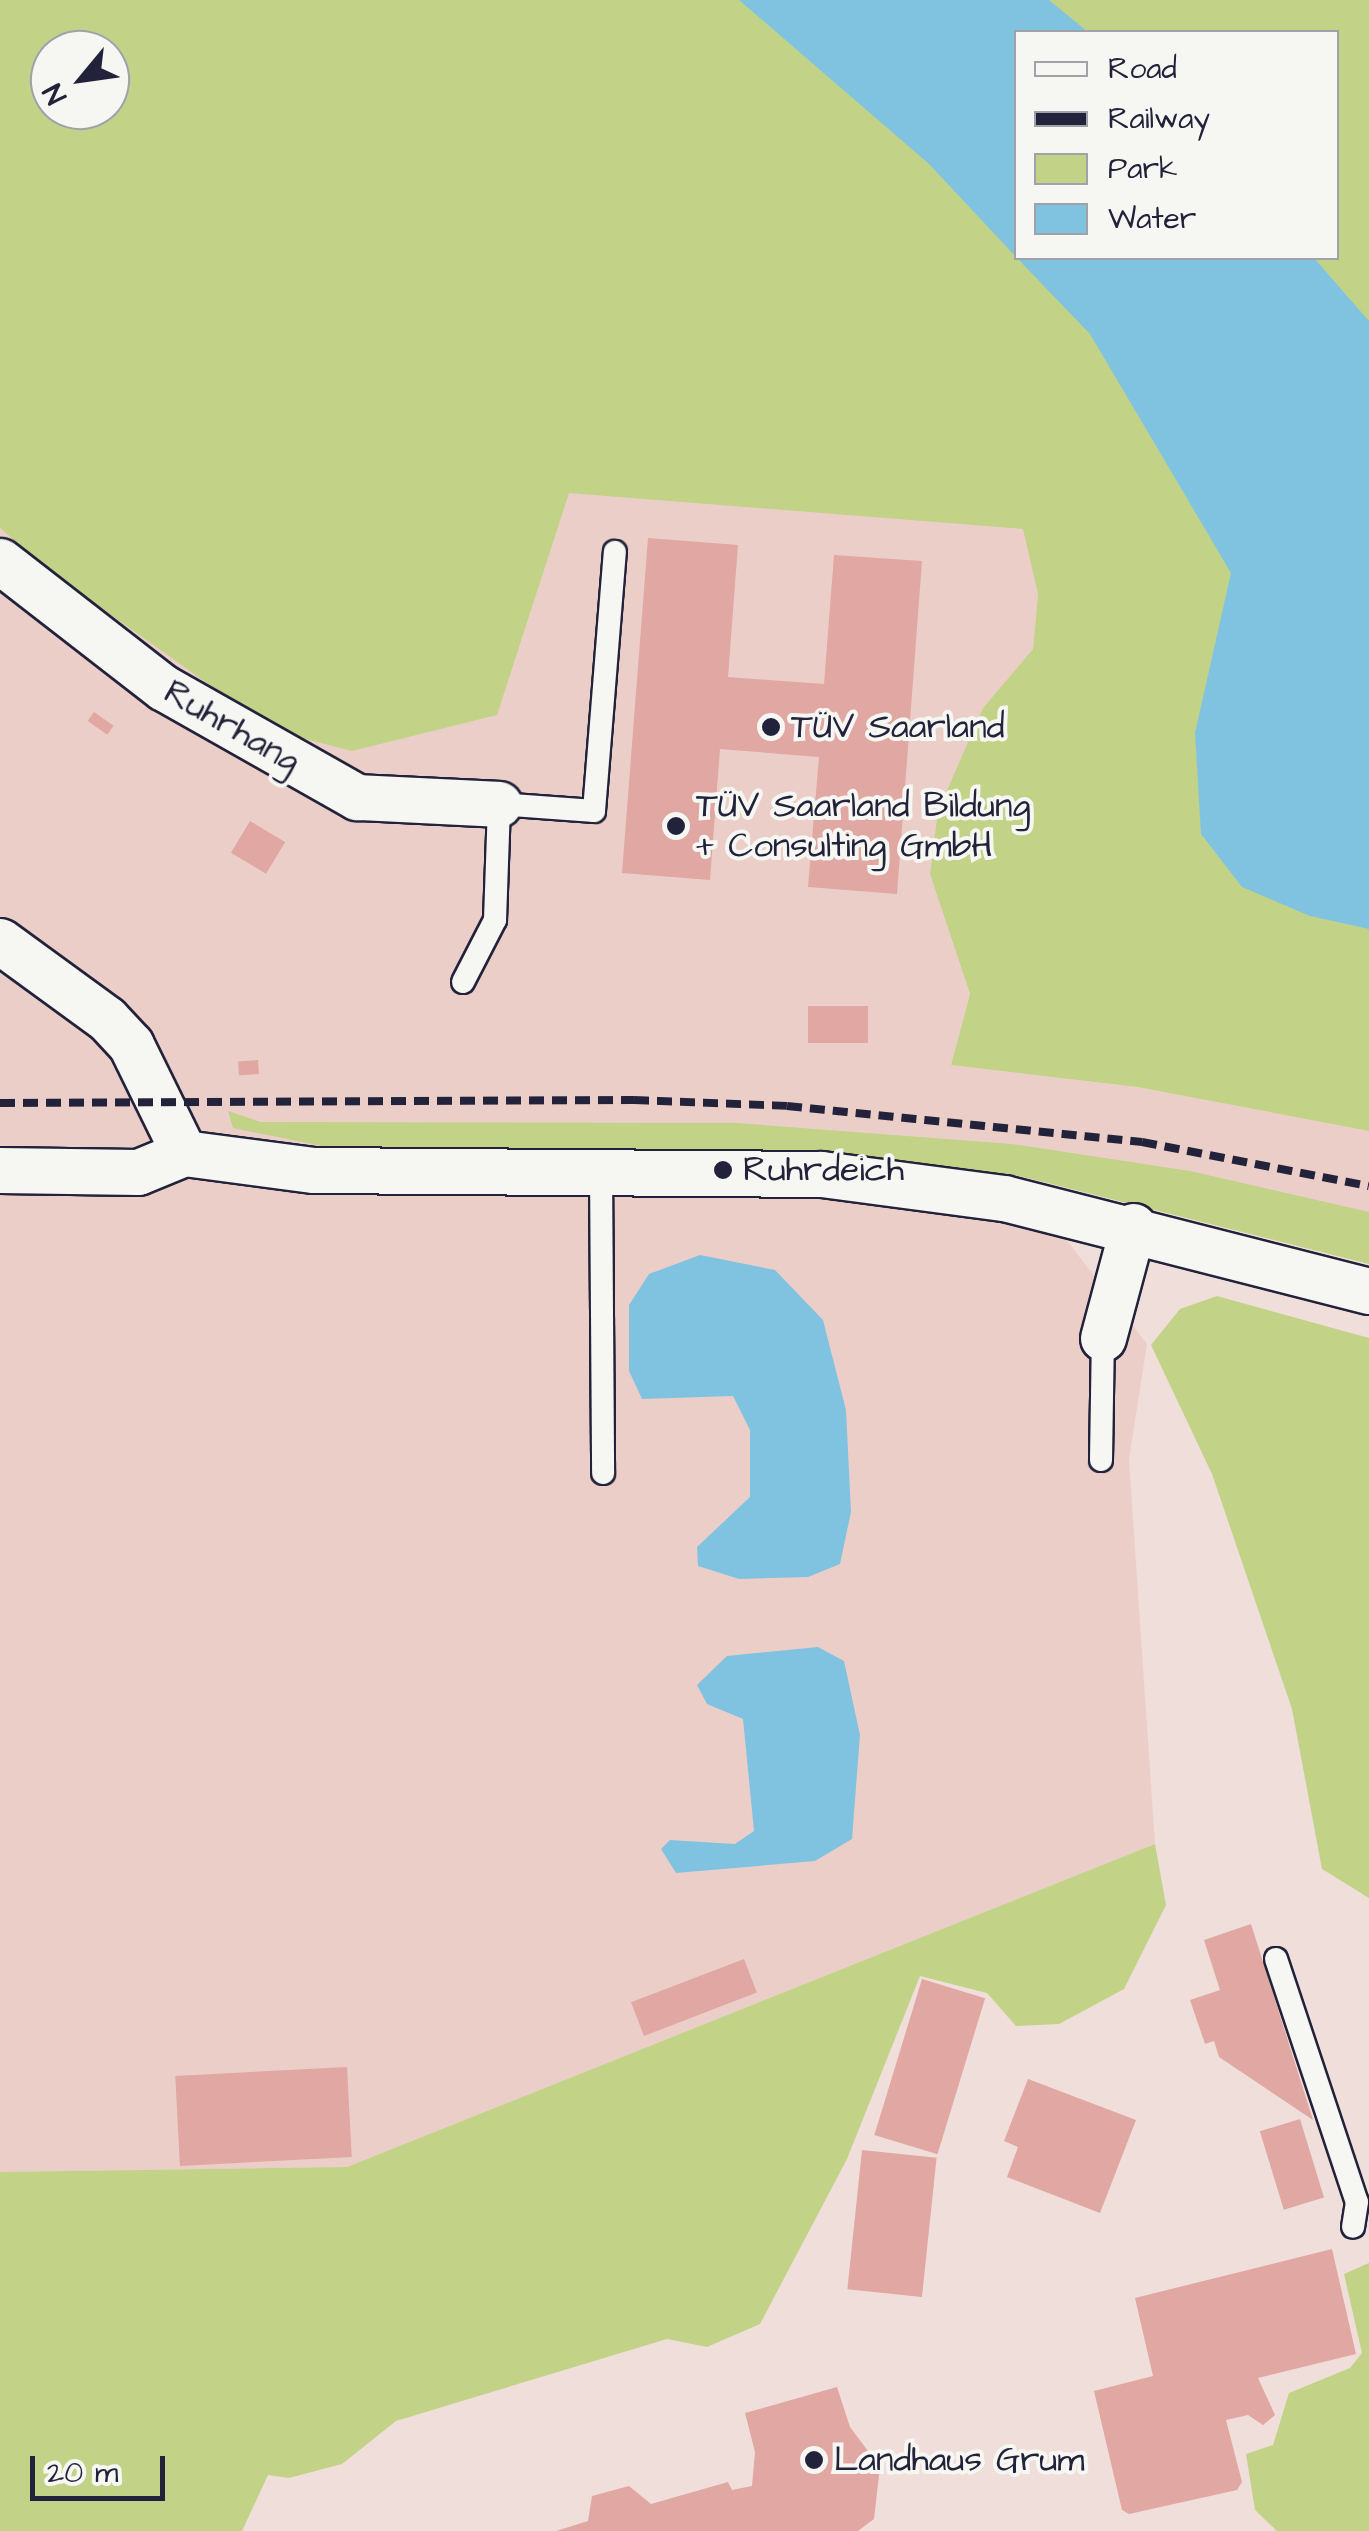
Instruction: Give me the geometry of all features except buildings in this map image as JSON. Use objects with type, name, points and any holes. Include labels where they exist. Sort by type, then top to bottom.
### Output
[{"type":"street","name":"Ruhrhang","points":[[0,562],[164,688],[356,796],[499,804]]},
{"type":"street","points":[[0,941],[107,1018],[130,1045],[184,1153]]},
{"type":"street","points":[[0,1170],[138,1172],[184,1153],[314,1170],[601,1169],[875,1180],[1004,1198],[1133,1226],[1369,1291]]},
{"type":"street","points":[[1103,1338],[1133,1226]]},
{"type":"lane","points":[[463,982],[496,920],[499,804],[594,811],[615,552]]},
{"type":"lane","points":[[601,1169],[602,1473]]},
{"type":"lane","points":[[1101,1460],[1103,1338]]},
{"type":"lane","points":[[1276,1960],[1357,2202],[1353,2227]]},
{"type":"shaded area","points":[[0,0],[234,0],[1024,529],[1038,594],[1033,649],[983,708],[939,811],[930,873],[970,994],[951,1065],[1137,1087],[1369,1131],[1369,1264],[1147,1203],[1017,1176],[1147,1344],[1129,1459],[1155,1844],[347,2167],[0,2172]]},
{"type":"green space","points":[[0,0],[1369,0],[1369,1131],[1137,1087],[951,1065],[970,994],[930,874],[938,811],[983,708],[1033,649],[1038,594],[1023,529],[569,493],[497,715],[352,751],[298,737],[221,693],[55,575],[0,528]]},
{"type":"green space","points":[[228,1111],[261,1122],[737,1123],[1012,1144],[1190,1171],[1369,1212],[1369,1264],[1016,1175],[839,1153],[322,1146],[233,1128]]},
{"type":"green space","points":[[1217,1296],[1369,1338],[1369,1898],[1322,1869],[1292,1709],[1212,1474],[1151,1345],[1180,1309]]},
{"type":"green space","points":[[1155,1844],[1166,1905],[1124,1989],[1059,2024],[1016,2026],[987,1993],[920,1976],[847,2159],[760,2324],[707,2347],[667,2339],[396,2421],[342,2464],[289,2478],[268,2475],[242,2531],[0,2531],[0,2172],[347,2167]]},
{"type":"green space","points":[[1369,2263],[1369,2531],[1277,2531],[1255,2510],[1246,2454],[1273,2445],[1289,2393],[1350,2368],[1362,2353],[1344,2274]]},
{"type":"water","points":[[739,0],[1049,0],[1086,30],[1014,30],[1014,255],[929,164]]},
{"type":"water","points":[[1019,260],[1316,260],[1369,321],[1369,929],[1310,916],[1242,887],[1201,834],[1195,733],[1231,573],[1090,334]]},
{"type":"water","points":[[700,1255],[775,1270],[823,1320],[846,1410],[851,1512],[840,1564],[808,1577],[739,1579],[698,1566],[697,1547],[750,1497],[750,1430],[733,1396],[642,1399],[629,1371],[629,1305],[649,1274]]},
{"type":"water","points":[[818,1647],[844,1661],[860,1735],[852,1839],[815,1861],[676,1873],[661,1849],[670,1840],[735,1844],[754,1831],[743,1719],[707,1704],[697,1685],[727,1656]]},
{"type":"railway","points":[[0,1103],[634,1100],[787,1106],[1142,1142],[1369,1186]]},
{"type":"place","name":"TÜV Saarland","points":[[771,727]]},
{"type":"place","name":"TÜV Saarland Bildung + Consulting GmbH","points":[[676,826]]},
{"type":"place","name":"Ruhrdeich","points":[[723,1170]]},
{"type":"place","name":"Landhaus Grum","points":[[814,2460]]}]
